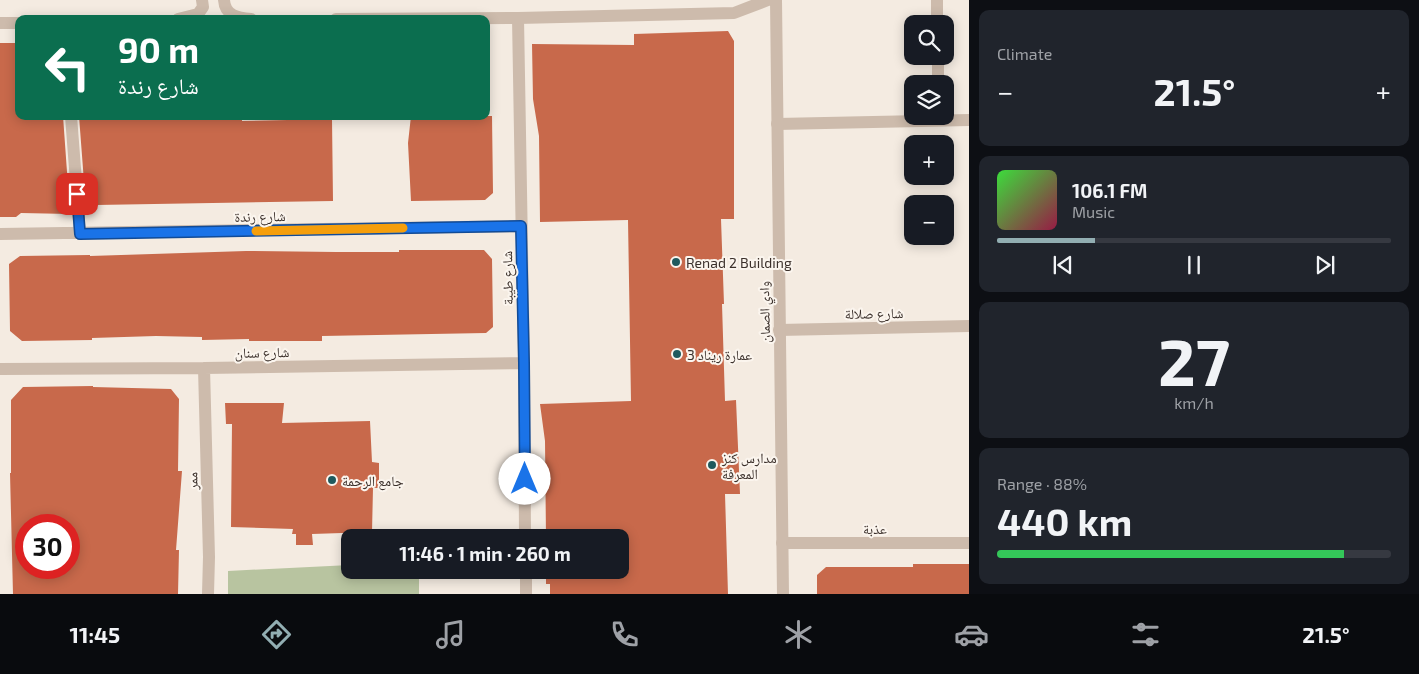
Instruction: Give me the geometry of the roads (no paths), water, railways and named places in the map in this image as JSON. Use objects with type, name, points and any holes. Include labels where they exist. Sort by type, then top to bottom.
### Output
[{"type":"street","points":[[194,15],[198,14],[203,7],[202,0]]},
{"type":"street","points":[[224,0],[225,7],[231,15]]},
{"type":"street","points":[[490,18],[734,13],[768,0]]},
{"type":"street","name":"وادي الصمان","points":[[776,0],[783,594]]},
{"type":"street","points":[[937,0],[937,15]]},
{"type":"street","name":"شارع طيبة","points":[[518,18],[525,529]]},
{"type":"street","points":[[0,23],[15,23]]},
{"type":"street","points":[[71,120],[80,234]]},
{"type":"street","points":[[777,124],[904,120]]},
{"type":"street","points":[[954,120],[969,120]]},
{"type":"street","name":"شارع رندة","points":[[0,234],[521,226]]},
{"type":"street","name":"شارع صلالة","points":[[779,330],[969,326]]},
{"type":"street","name":"شارع سنان","points":[[0,369],[524,363]]},
{"type":"street","name":"ممر","points":[[204,368],[209,557],[208,594]]},
{"type":"street","name":"عذبة","points":[[782,543],[969,543]]},
{"type":"street","points":[[526,579],[526,594]]},
{"type":"place","name":"Renad 2 Building","points":[[676,262]]},
{"type":"place","name":"عمارة ريناد 3","points":[[677,354]]},
{"type":"place","name":"مدارس كنز المعرفة","points":[[712,465]]},
{"type":"place","name":"جامع الرحمة","points":[[332,480]]}]
